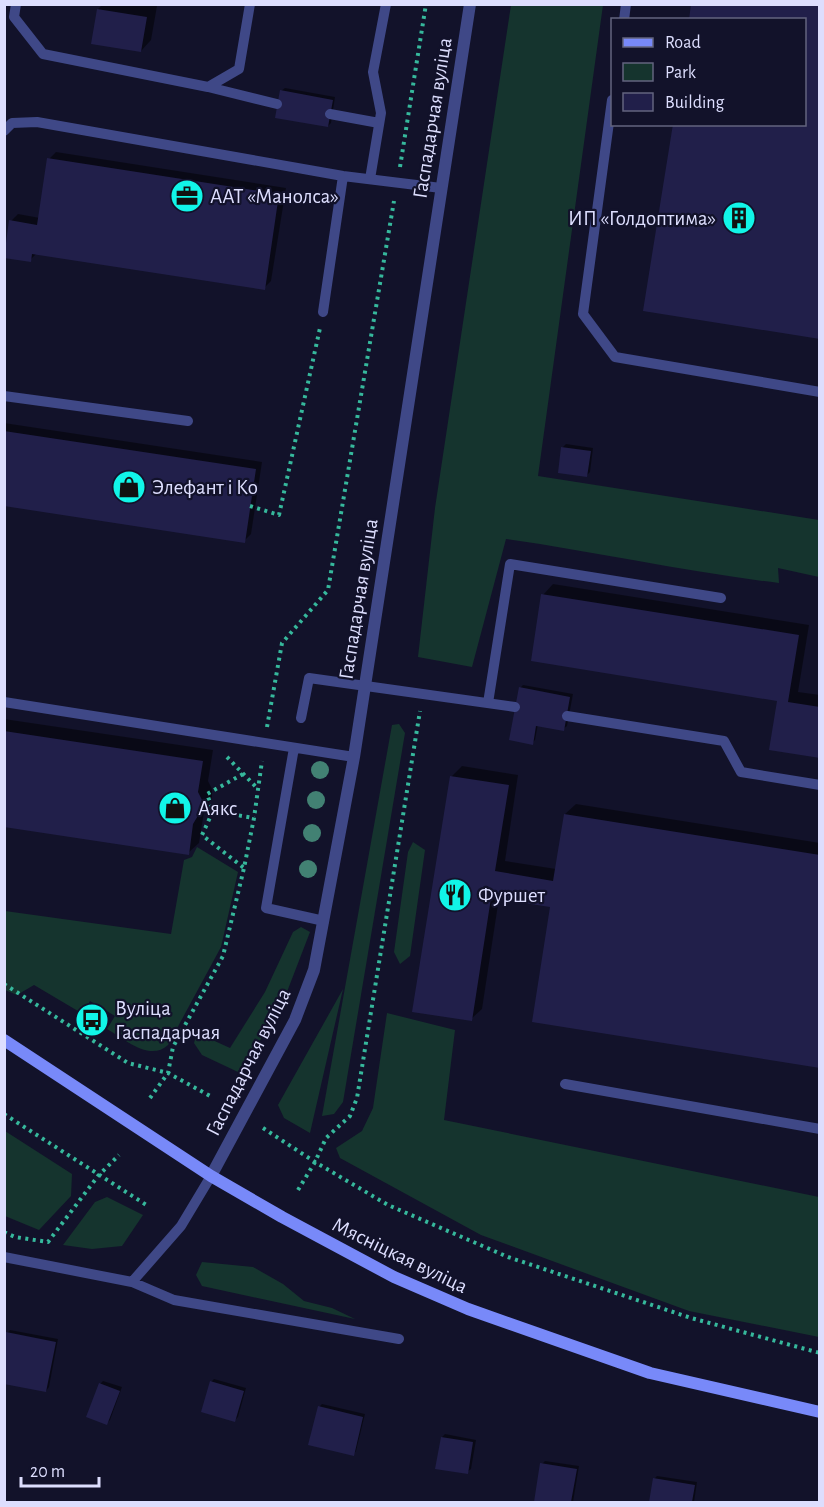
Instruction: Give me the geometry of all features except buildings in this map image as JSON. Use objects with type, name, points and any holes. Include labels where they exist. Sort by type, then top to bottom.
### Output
[{"type":"main road","name":"Мясніцкая вуліца","points":[[4,1040],[212,1176],[393,1277],[468,1309],[650,1374],[819,1412]]},
{"type":"street","name":"Гаспадарчая вуліца","points":[[212,1176],[295,1020],[314,970],[354,757],[470,4]]},
{"type":"lane","points":[[16,4],[14,17],[43,54],[208,87],[277,104]]},
{"type":"lane","points":[[208,87],[239,69],[250,4]]},
{"type":"lane","points":[[370,179],[381,113],[374,72],[386,4]]},
{"type":"lane","points":[[611,107],[583,314],[615,357],[819,392]]},
{"type":"lane","points":[[330,114],[380,123]]},
{"type":"lane","points":[[4,131],[12,123],[37,122],[343,176],[441,188]]},
{"type":"lane","points":[[323,312],[343,176]]},
{"type":"lane","points":[[4,396],[188,422]]},
{"type":"lane","points":[[488,703],[510,564],[721,598]]},
{"type":"lane","points":[[301,718],[309,678],[515,707]]},
{"type":"lane","points":[[4,702],[354,757]]},
{"type":"lane","points":[[567,716],[724,741],[741,772],[819,785]]},
{"type":"lane","points":[[294,748],[266,908],[324,921]]},
{"type":"lane","points":[[565,1084],[819,1130]]},
{"type":"lane","points":[[132,1282],[181,1226],[212,1176]]},
{"type":"lane","points":[[4,1257],[132,1282],[174,1300],[399,1339]]},
{"type":"path","points":[[150,1098],[168,1073],[174,1047],[223,956],[254,818],[264,743],[282,643],[328,590],[426,4]]},
{"type":"path","points":[[250,506],[279,515],[323,312]]},
{"type":"path","points":[[298,1190],[326,1138],[350,1116],[357,1098],[423,694]]},
{"type":"path","points":[[244,868],[202,835],[213,811],[207,794],[243,774],[258,789]]},
{"type":"path","points":[[202,808],[254,818]]},
{"type":"path","points":[[4,984],[128,1063],[168,1073],[212,1097]]},
{"type":"path","points":[[4,1114],[148,1206]]},
{"type":"path","points":[[263,1128],[388,1205],[508,1257],[691,1318],[819,1353]]},
{"type":"path","points":[[4,1232],[15,1237],[48,1242],[98,1176],[119,1155]]},
{"type":"green space","points":[[511,5],[603,5],[538,476],[819,520],[819,577],[778,568],[779,583],[506,539],[472,667],[418,657],[435,508]]},
{"type":"green space","points":[[399,724],[405,733],[343,1102],[334,1114],[322,1116],[392,725]]},
{"type":"green space","points":[[413,842],[425,850],[410,956],[400,964],[394,952],[408,852]]},
{"type":"green space","points":[[197,847],[238,872],[221,947],[168,1045],[161,1050],[153,1051],[129,1043],[107,1029],[115,1016],[90,1001],[83,1014],[34,985],[17,995],[5,990],[5,911],[171,934],[184,860],[192,857]]},
{"type":"green space","points":[[301,927],[310,932],[285,997],[246,1065],[238,1072],[202,1055],[194,1043],[197,1033],[230,1048],[265,992],[293,932]]},
{"type":"green space","points":[[343,989],[310,1133],[284,1118],[278,1105]]},
{"type":"green space","points":[[387,1013],[455,1030],[444,1120],[819,1197],[819,1337],[689,1311],[481,1235],[340,1158],[336,1148],[362,1131],[373,1108]]},
{"type":"green space","points":[[5,1131],[72,1174],[71,1196],[39,1230],[5,1216]]},
{"type":"green space","points":[[107,1197],[143,1215],[122,1246],[92,1249],[63,1245],[95,1202]]},
{"type":"green space","points":[[202,1262],[253,1267],[283,1284],[304,1301],[332,1308],[355,1319],[202,1286],[196,1275]]},
{"type":"place","name":"ААТ «Манолса»","points":[[187,196]]},
{"type":"place","name":"ИП «Голдоптима»","points":[[739,218]]},
{"type":"place","name":"Элефант і Ко","points":[[129,487]]},
{"type":"place","name":"Аякс","points":[[175,808]]},
{"type":"place","name":"Фуршет","points":[[455,895]]},
{"type":"place","name":"Вуліца Гаспадарчая","points":[[92,1020]]}]
